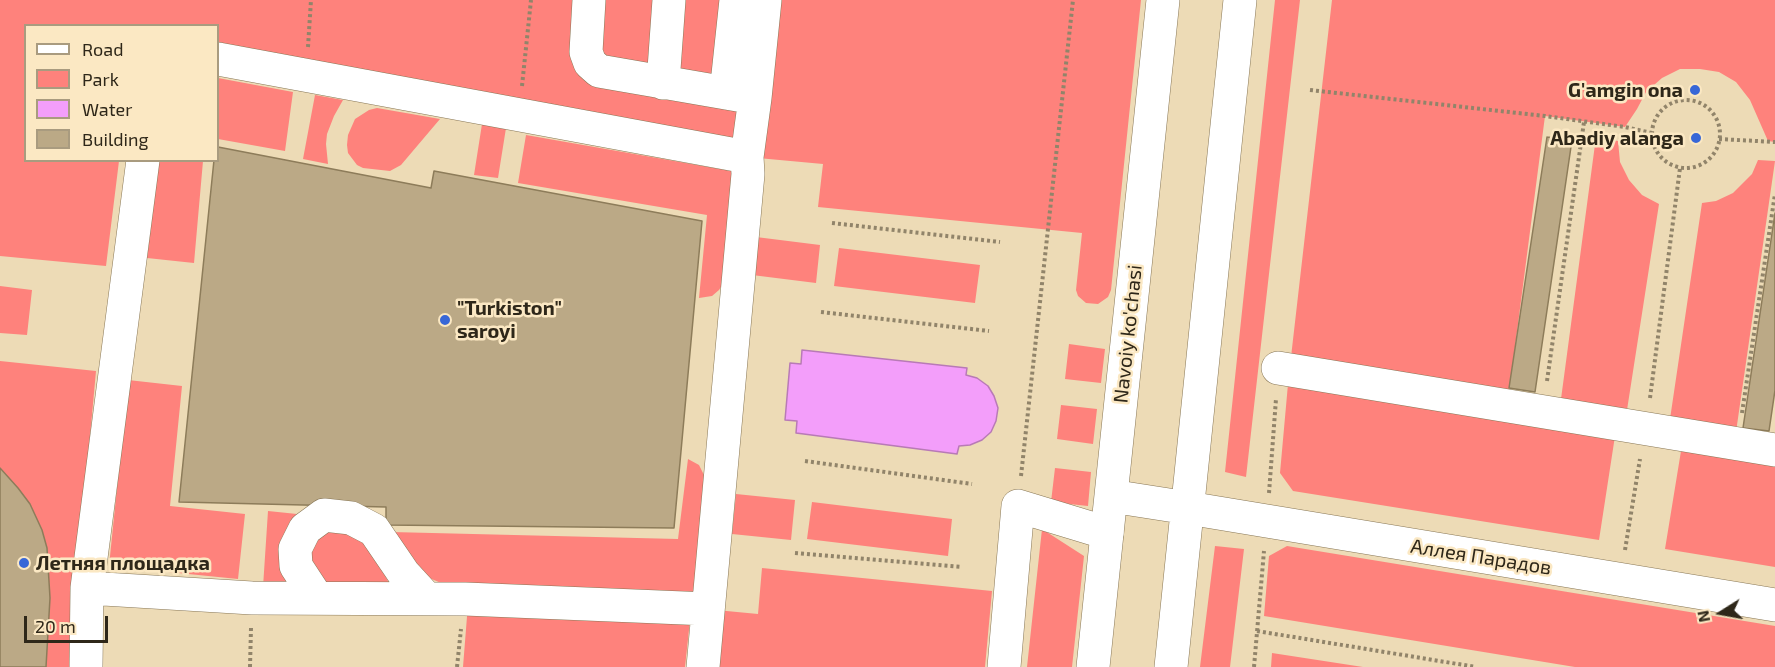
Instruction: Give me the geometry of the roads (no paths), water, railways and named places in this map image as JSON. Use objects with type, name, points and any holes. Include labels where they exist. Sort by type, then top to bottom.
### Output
[{"type":"main road","points":[[589,0],[586,52],[590,63],[599,71],[740,96]]},
{"type":"main road","points":[[663,83],[669,0]]},
{"type":"main road","points":[[703,667],[748,174],[740,96],[736,0]]},
{"type":"main road","points":[[740,96],[765,0]]},
{"type":"main road","name":"Navoiy ko'chasi","points":[[1093,667],[1163,0]]},
{"type":"main road","points":[[1171,667],[1240,0]]},
{"type":"main road","points":[[219,59],[747,157]]},
{"type":"main road","points":[[86,667],[87,588],[143,162]]},
{"type":"main road","points":[[1278,368],[1775,450]]},
{"type":"main road","name":"Аллея Парадов","points":[[1111,496],[1775,605]]},
{"type":"main road","points":[[1004,667],[1018,506],[1107,533]]},
{"type":"main road","points":[[317,598],[296,566],[295,549],[305,529],[324,516],[351,518],[374,530],[404,574],[427,599]]},
{"type":"main road","points":[[87,588],[252,598],[465,599],[708,609]]},
{"type":"water","points":[[802,350],[967,368],[966,375],[977,378],[988,386],[994,396],[998,408],[996,421],[991,432],[982,440],[970,445],[959,446],[957,454],[796,433],[797,421],[785,420],[790,363],[801,364]]},
{"type":"place","name":"G'amgin ona","points":[[1695,90]]},
{"type":"place","name":"Abadiy alanga","points":[[1696,138]]},
{"type":"place","name":"\"Turkiston\" saroyi","points":[[445,320]]},
{"type":"place","name":"Летняя площадка","points":[[24,563]]}]
